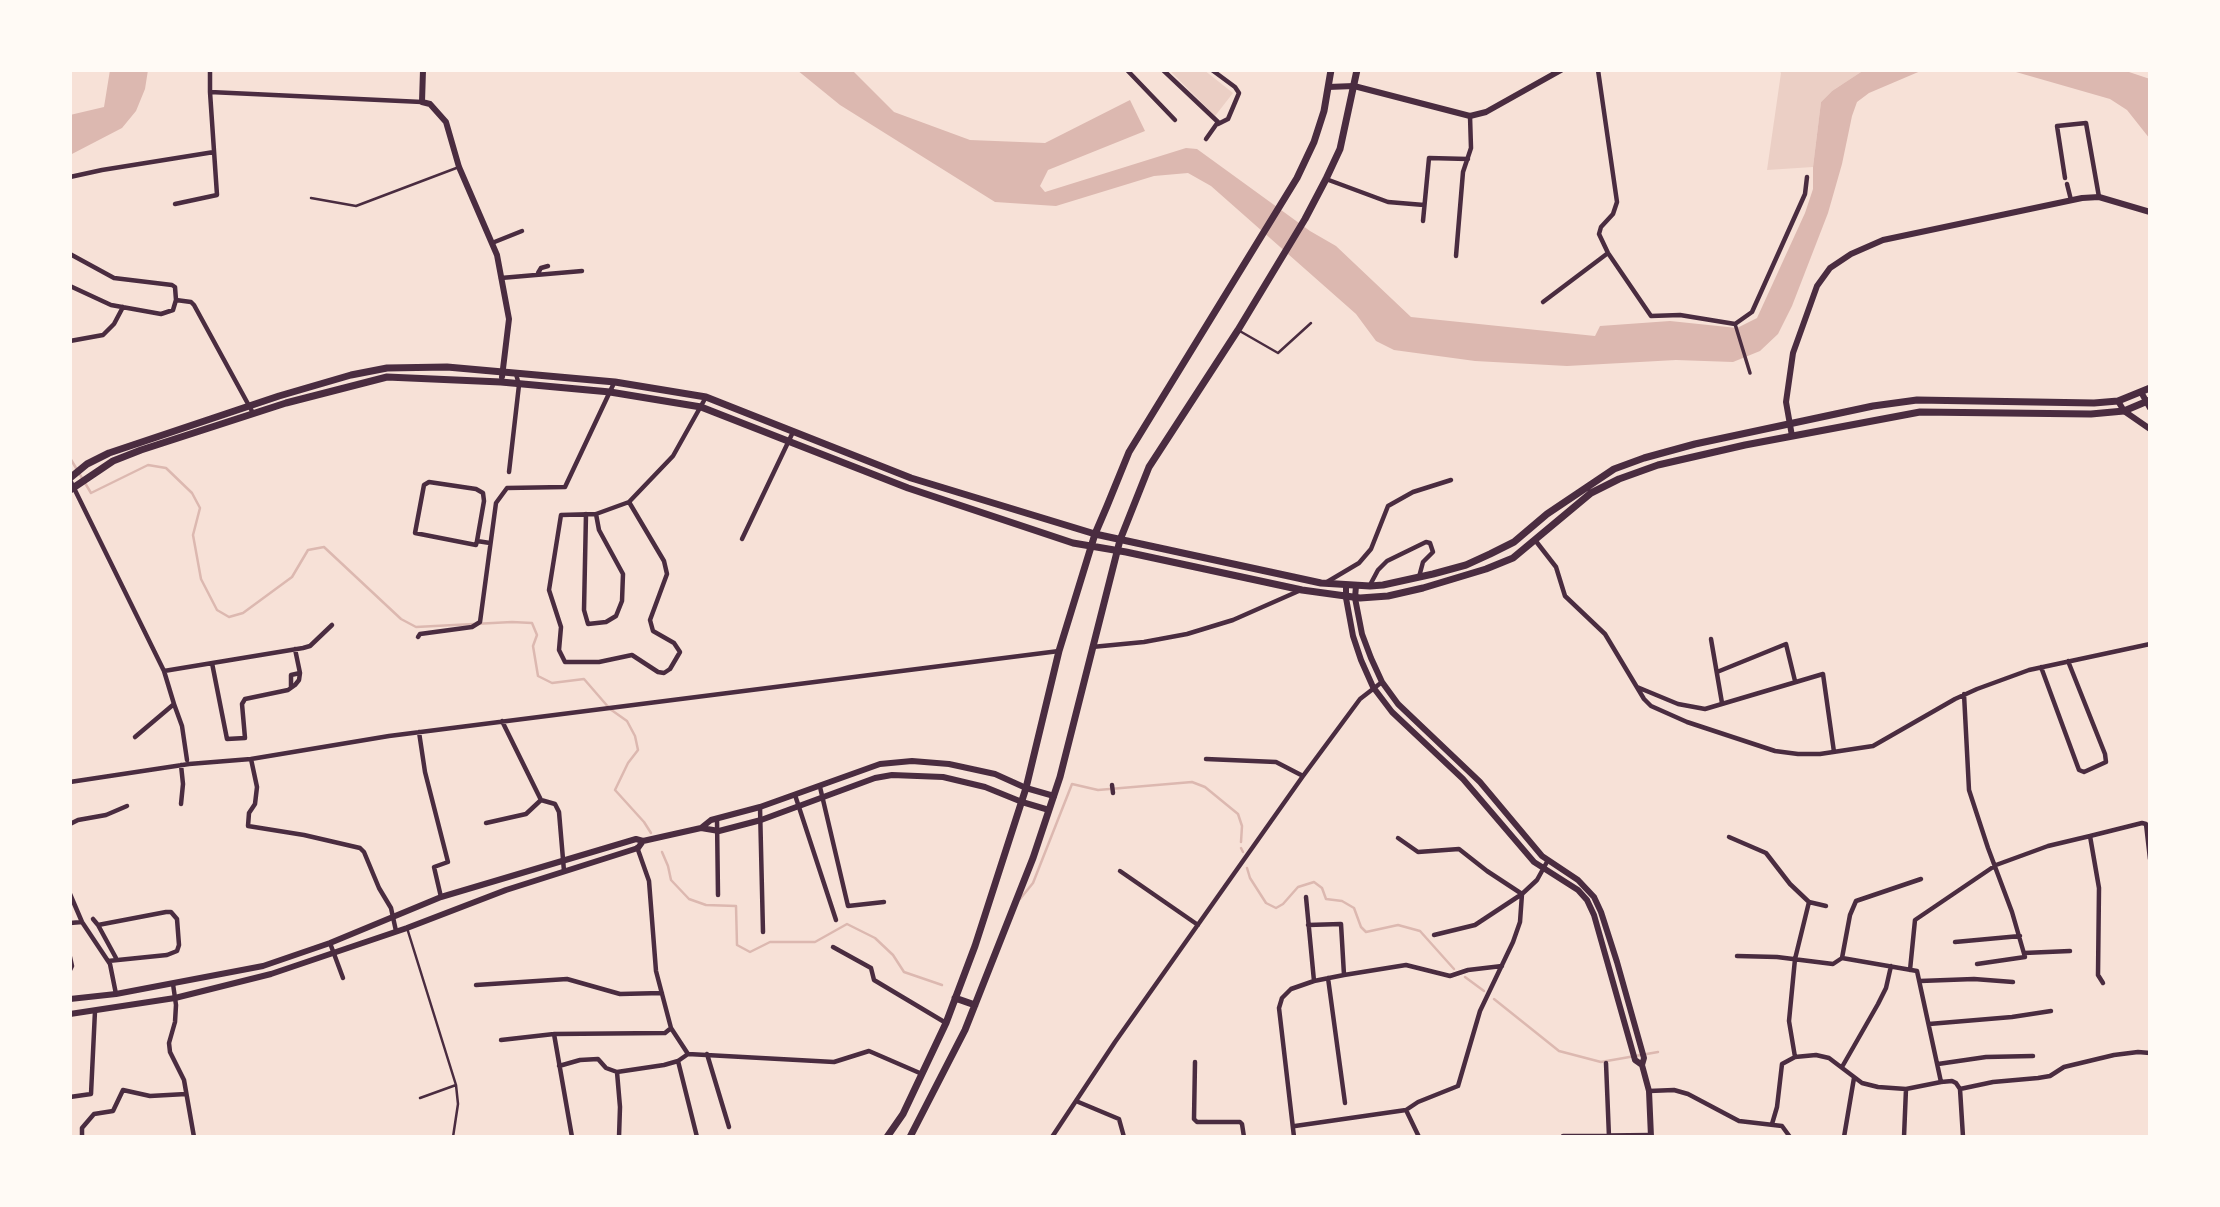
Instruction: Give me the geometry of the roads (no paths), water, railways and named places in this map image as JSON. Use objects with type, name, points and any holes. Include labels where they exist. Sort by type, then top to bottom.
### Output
[{"type":"main road","points":[[887,1137],[922,1074],[955,998],[1022,802],[1059,651],[1095,534],[1129,452],[1283,203],[1314,142],[1324,111],[1331,70]]},
{"type":"main road","points":[[910,1137],[975,1004],[1033,858],[1054,796],[1117,550],[1149,467],[1238,330],[1326,179],[1340,149],[1357,70]]},
{"type":"main road","points":[[72,483],[88,464],[109,453],[250,405],[351,375],[387,368],[447,367],[615,382],[706,397],[911,478],[1078,530],[1324,583],[1370,586],[1466,565],[1490,555],[1514,542],[1547,514],[1615,469],[1644,457],[1695,444],[1873,406],[1917,400],[2021,403],[2118,401],[2150,388]]},
{"type":"main road","points":[[351,375],[354,386]]},
{"type":"main road","points":[[72,483],[113,461],[141,450],[253,413],[387,377],[501,382],[610,392],[701,407],[908,488],[1093,547],[1301,590],[1355,598],[1400,593],[1486,569],[1513,558],[1591,494],[1658,465],[1876,418],[1920,412],[2091,415],[2124,411],[2148,403]]},
{"type":"main road","points":[[1005,521],[1009,509]]},
{"type":"main road","points":[[955,998],[975,1004]]},
{"type":"street","points":[[175,204],[217,195],[211,70]]},
{"type":"street","points":[[422,70],[422,102]]},
{"type":"street","points":[[1127,70],[1175,120]]},
{"type":"street","points":[[1163,70],[1217,124]]},
{"type":"street","points":[[1206,139],[1217,124],[1228,119],[1239,93],[1212,70]]},
{"type":"street","points":[[1328,87],[1354,86],[1471,116],[1486,112],[1561,70]]},
{"type":"street","points":[[1598,70],[1617,202],[1614,214],[1598,234],[1600,242],[1651,316],[1680,315],[1735,324],[1752,312],[1805,194],[1807,177]]},
{"type":"street","points":[[210,92],[430,104],[446,122],[458,167],[497,255],[509,319],[501,382]]},
{"type":"street","points":[[1456,256],[1471,116]]},
{"type":"street","points":[[2071,200],[2057,126],[2086,123],[2099,197]]},
{"type":"street","points":[[70,177],[214,152]]},
{"type":"street","points":[[1423,221],[1429,158],[1468,159]]},
{"type":"street","points":[[1326,179],[1388,202],[1424,205]]},
{"type":"street","points":[[1792,436],[1786,402],[1793,353],[1817,286],[1830,268],[1850,254],[1883,240],[2071,200],[2099,197],[2150,212]]},
{"type":"street","points":[[492,243],[522,230]]},
{"type":"street","points":[[70,254],[114,278],[172,285],[175,287],[176,300],[173,310],[160,314],[111,305],[70,286]]},
{"type":"street","points":[[1543,302],[1608,254]]},
{"type":"street","points":[[538,274],[541,268],[548,267]]},
{"type":"street","points":[[501,278],[582,271]]},
{"type":"street","points":[[176,300],[194,305],[253,413]]},
{"type":"street","points":[[70,341],[103,335],[114,324],[123,307]]},
{"type":"street","points":[[1735,324],[1751,373]]},
{"type":"street","points":[[509,472],[522,385],[516,374]]},
{"type":"street","points":[[418,637],[420,634],[472,627],[480,622],[496,503],[507,488],[565,487],[615,382]]},
{"type":"street","points":[[2141,392],[2148,403]]},
{"type":"street","points":[[629,502],[664,561],[667,575],[650,620],[653,631],[674,643],[680,652],[670,669],[664,673],[632,655],[599,662],[565,662],[559,650],[561,627],[549,590],[561,515],[596,514],[629,502],[673,456],[706,397]]},
{"type":"street","points":[[2118,401],[2124,411],[2150,429]]},
{"type":"street","points":[[742,539],[793,432]]},
{"type":"street","points":[[1324,583],[1359,563],[1371,549],[1388,506],[1413,492],[1451,481]]},
{"type":"street","points":[[429,482],[476,489],[482,493],[484,501],[477,541],[476,545],[415,533],[424,485],[429,482]]},
{"type":"street","points":[[72,483],[164,671],[182,726],[187,760]]},
{"type":"street","points":[[484,501],[496,503]]},
{"type":"street","points":[[586,514],[584,610],[589,624],[606,622],[616,617],[622,601],[623,574],[599,530],[596,514]]},
{"type":"street","points":[[1535,539],[1556,566],[1565,596],[1605,634],[1651,706],[1760,746],[1798,754],[1873,746],[1965,694],[2041,667],[2150,643]]},
{"type":"street","points":[[477,541],[490,543]]},
{"type":"street","points":[[1370,586],[1378,570],[1387,561],[1426,542],[1430,543],[1433,552],[1422,564],[1419,576]]},
{"type":"street","points":[[1346,586],[1353,636],[1373,687],[1392,712],[1479,796],[1534,862],[1578,890],[1594,915],[1634,1056],[1642,1058]]},
{"type":"street","points":[[1356,586],[1355,598],[1362,634],[1382,682],[1398,704],[1486,790],[1542,856],[1578,880],[1594,897],[1601,912],[1642,1058],[1649,1091],[1651,1136],[1563,1136]]},
{"type":"street","points":[[1092,647],[1187,634],[1233,620],[1301,590]]},
{"type":"street","points":[[164,671],[310,646],[332,625]]},
{"type":"street","points":[[1711,639],[1722,703]]},
{"type":"street","points":[[1717,672],[1786,644],[1794,681]]},
{"type":"street","points":[[212,663],[228,741],[246,736],[242,704],[245,699],[291,687],[299,680],[295,649]]},
{"type":"street","points":[[70,782],[181,765],[251,759],[502,721],[1059,651]]},
{"type":"street","points":[[2041,667],[2079,770],[2084,772],[2106,762],[2105,754],[2068,661]]},
{"type":"street","points":[[291,687],[291,675],[300,673]]},
{"type":"street","points":[[1637,687],[1678,704],[1705,709],[1823,674],[1834,752]]},
{"type":"street","points":[[1052,1137],[1303,776],[1360,699],[1382,682]]},
{"type":"street","points":[[1965,694],[1969,790],[2025,957],[1977,964]]},
{"type":"street","points":[[135,737],[174,704]]},
{"type":"street","points":[[502,721],[541,800],[555,804],[559,813],[564,872]]},
{"type":"street","points":[[419,732],[425,772],[448,862],[434,867],[441,897]]},
{"type":"street","points":[[251,759],[257,787],[256,804],[249,813],[248,826],[360,848],[397,931]]},
{"type":"street","points":[[1206,759],[1276,762],[1303,776]]},
{"type":"street","points":[[701,828],[710,820],[760,807],[880,764],[912,761],[949,764],[983,772],[1054,796]]},
{"type":"street","points":[[181,765],[181,804]]},
{"type":"street","points":[[70,989],[71,999],[116,994],[262,966],[330,943],[441,897],[639,840],[701,828],[719,831],[761,820],[875,778],[906,774],[943,778],[985,787],[1049,810]]},
{"type":"street","points":[[1112,785],[1113,793]]},
{"type":"street","points":[[820,787],[848,906],[884,902]]},
{"type":"street","points":[[1479,796],[1486,790]]},
{"type":"street","points":[[795,794],[836,920]]},
{"type":"street","points":[[486,823],[526,814],[541,800]]},
{"type":"street","points":[[70,824],[106,815],[127,806]]},
{"type":"street","points":[[760,807],[763,932]]},
{"type":"street","points":[[717,819],[718,895]]},
{"type":"street","points":[[1910,970],[1915,920],[1996,865],[2048,846],[2141,823],[2146,824],[2150,859]]},
{"type":"street","points":[[2090,836],[2099,888],[2098,975],[2103,984]]},
{"type":"street","points":[[1729,837],[1766,853],[1790,884],[1809,902],[1826,906]]},
{"type":"street","points":[[1398,838],[1418,852],[1459,849],[1522,894]]},
{"type":"street","points":[[639,840],[638,848],[649,881],[656,971],[671,1028],[688,1054]]},
{"type":"street","points":[[70,1014],[175,998],[271,974],[407,928],[506,890],[638,848]]},
{"type":"street","points":[[1434,935],[1475,925],[1522,894],[1537,880],[1548,860]]},
{"type":"street","points":[[1120,871],[1198,925]]},
{"type":"street","points":[[1842,958],[1850,915],[1856,901],[1921,878]]},
{"type":"street","points":[[70,894],[82,922],[108,961],[116,994]]},
{"type":"street","points":[[1294,1126],[1406,1111],[1418,1102],[1458,1086],[1480,1011],[1503,966],[1520,922],[1522,894]]},
{"type":"street","points":[[1306,897],[1314,981]]},
{"type":"street","points":[[1795,1057],[1789,1021],[1796,959],[1809,902]]},
{"type":"street","points":[[98,925],[161,913],[171,912],[175,915],[179,946],[177,951],[167,955],[116,958],[108,961]]},
{"type":"street","points":[[93,919],[116,958]]},
{"type":"street","points":[[70,923],[82,922]]},
{"type":"street","points":[[1308,925],[1341,924],[1344,975]]},
{"type":"street","points":[[1955,942],[2020,936]]},
{"type":"street","points":[[330,943],[343,978]]},
{"type":"street","points":[[833,947],[871,968],[874,980],[946,1023]]},
{"type":"street","points":[[2024,953],[2070,951]]},
{"type":"street","points":[[1737,956],[1833,964],[1842,958],[1917,971],[1941,1082]]},
{"type":"street","points":[[70,957],[70,970]]},
{"type":"street","points":[[1294,1137],[1279,1008],[1282,998],[1291,989],[1328,978],[1406,965],[1450,976],[1468,970],[1503,966]]},
{"type":"street","points":[[1842,1067],[1886,988],[1891,967]]},
{"type":"street","points":[[1328,978],[1345,1104]]},
{"type":"street","points":[[476,985],[567,979],[620,994],[662,993]]},
{"type":"street","points":[[1920,981],[1949,979],[2013,982]]},
{"type":"street","points":[[173,984],[175,1021],[169,1044],[170,1052],[182,1075],[194,1137]]},
{"type":"street","points":[[70,1097],[91,1094],[98,996]]},
{"type":"street","points":[[1929,1024],[2051,1011]]},
{"type":"street","points":[[501,1040],[554,1034],[664,1033],[671,1028]]},
{"type":"street","points":[[554,1034],[572,1137]]},
{"type":"street","points":[[559,1066],[580,1059],[598,1059],[606,1068],[617,1072],[664,1065],[678,1061],[688,1054],[834,1062],[869,1051],[922,1074]]},
{"type":"street","points":[[1959,1089],[1993,1082],[2050,1076],[2064,1068],[2114,1055],[2150,1053]]},
{"type":"street","points":[[707,1054],[729,1128]]},
{"type":"street","points":[[1772,1124],[1777,1107],[1782,1064],[1795,1057],[1816,1055],[1829,1058],[1854,1078],[1878,1087],[1906,1089],[1952,1081],[1959,1089],[1963,1137]]},
{"type":"street","points":[[1938,1064],[1986,1056],[2033,1056]]},
{"type":"street","points":[[678,1061],[697,1137]]},
{"type":"street","points":[[1195,1062],[1194,1119],[1197,1122],[1240,1122],[1244,1137]]},
{"type":"street","points":[[1606,1063],[1609,1135]]},
{"type":"street","points":[[617,1072],[619,1137]]},
{"type":"street","points":[[1844,1137],[1854,1078]]},
{"type":"street","points":[[1904,1137],[1906,1089]]},
{"type":"street","points":[[82,1137],[82,1128],[93,1114],[113,1111],[123,1090],[150,1096],[186,1094]]},
{"type":"street","points":[[1649,1091],[1674,1090],[1688,1094],[1739,1121],[1782,1126],[1790,1137]]},
{"type":"street","points":[[1076,1101],[1119,1119],[1124,1137]]},
{"type":"street","points":[[1406,1111],[1419,1137]]},
{"type":"lane","points":[[311,198],[356,206],[458,167]]},
{"type":"lane","points":[[1238,330],[1278,352],[1311,323]]},
{"type":"lane","points":[[407,928],[456,1085],[458,1104],[453,1137]]},
{"type":"lane","points":[[420,1098],[456,1085]]},
{"type":"waterway","points":[[70,458],[91,493],[148,465],[166,468],[192,493],[200,508],[193,535],[201,579],[217,610],[229,617],[243,613],[292,577],[308,550],[324,547],[401,619],[416,627],[532,623],[537,635],[533,646],[538,676],[552,683],[584,679],[610,709],[627,721],[635,736],[638,750],[628,763],[615,790],[651,833]]},
{"type":"waterway","points":[[1020,899],[1033,883],[1072,784],[1098,790],[1192,782],[1205,787],[1238,814],[1242,826],[1241,842]]},
{"type":"waterway","points":[[1241,848],[1243,852]]},
{"type":"waterway","points":[[662,852],[671,880],[689,899],[706,905],[736,906],[737,945],[750,952],[770,942],[815,942],[847,924],[875,938],[893,955],[904,972],[942,985]]},
{"type":"waterway","points":[[1247,868],[1250,878],[1266,903],[1276,908],[1298,887],[1314,882],[1322,888],[1326,899],[1342,901],[1354,908],[1361,927],[1366,932],[1398,925],[1420,931],[1454,969]]},
{"type":"waterway","points":[[1465,977],[1484,991]]},
{"type":"waterway","points":[[1494,999],[1559,1051],[1601,1062],[1658,1052]]}]
